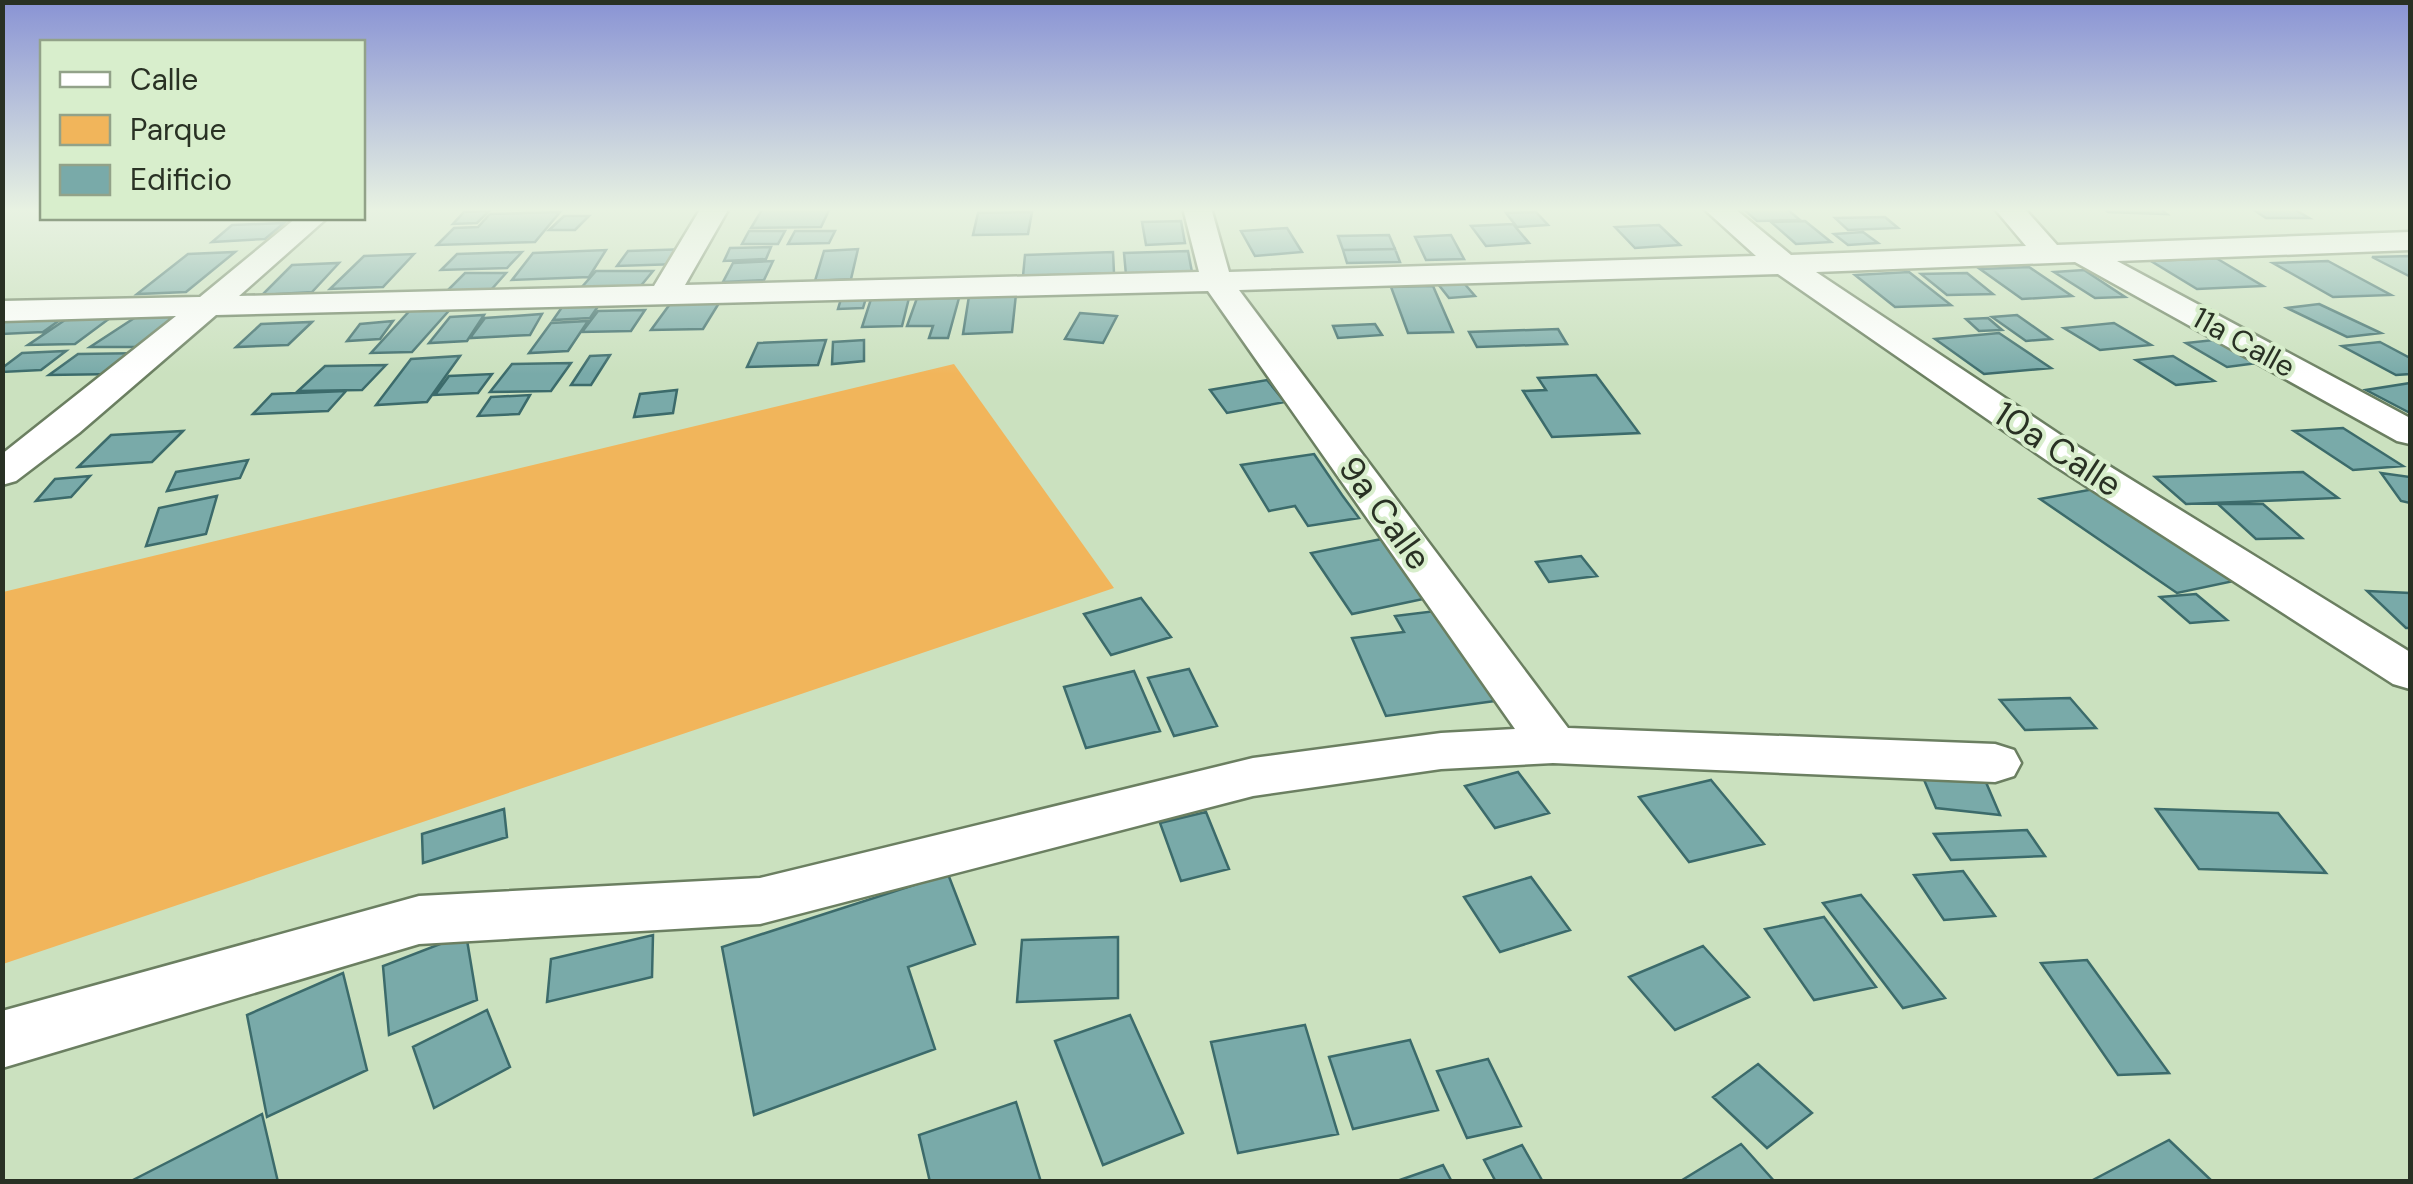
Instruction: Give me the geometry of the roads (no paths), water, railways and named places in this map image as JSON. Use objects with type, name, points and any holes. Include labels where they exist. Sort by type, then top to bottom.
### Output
[{"type":"street","points":[[2,473],[260,263]]},
{"type":"street","points":[[665,293],[682,263]]},
{"type":"street","points":[[1212,263],[1217,282]]},
{"type":"street","points":[[2,311],[1217,282],[1799,263]]},
{"type":"street","name":"11a Calle","points":[[2085,263],[2410,432]]},
{"type":"street","name":"10a Calle","points":[[1782,264],[2066,456],[2410,673]]},
{"type":"street","name":"9a Calle","points":[[1217,282],[1553,745]]},
{"type":"street","points":[[2,1040],[419,920],[760,901],[1253,777],[1441,751],[1553,745],[1996,762]]}]
